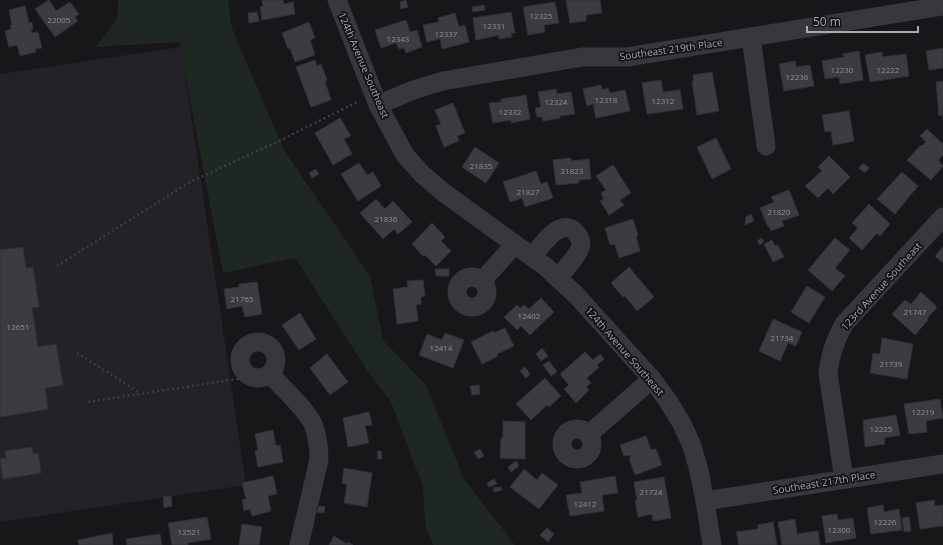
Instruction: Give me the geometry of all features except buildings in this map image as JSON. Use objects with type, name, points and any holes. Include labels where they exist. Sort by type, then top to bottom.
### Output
[{"type":"street","name":"124th Avenue Southeast","points":[[336,0],[378,105],[405,154],[422,174],[443,192],[515,244],[558,278],[576,295],[652,379],[668,401],[682,424],[692,446],[699,471],[712,545]]},
{"type":"street","name":"Southeast 219th Place","points":[[378,105],[413,90],[443,81],[582,57],[627,57],[943,6]]},
{"type":"street","points":[[751,37],[766,146]]},
{"type":"street","name":"123rd Avenue Southeast","points":[[844,479],[828,373],[830,355],[835,339],[844,324],[943,218]]},
{"type":"street","points":[[532,257],[557,230],[569,228],[575,231],[581,242],[580,248],[558,278]]},
{"type":"street","points":[[482,280],[515,244]]},
{"type":"street","points":[[259,342],[265,344],[271,348],[275,354],[276,361],[274,368],[270,374],[264,377],[257,378],[250,376],[244,372],[241,366],[241,353],[246,347],[252,344],[259,342]]},
{"type":"street","points":[[270,374],[312,422],[319,446],[319,460],[299,545]]},
{"type":"street","points":[[588,434],[652,379]]},
{"type":"street","name":"Southeast 217th Place","points":[[705,501],[943,464]]},
{"type":"path","points":[[57,266],[190,182],[277,142],[362,99],[370,84]]},
{"type":"path","points":[[77,353],[140,393]]},
{"type":"path","points":[[88,402],[250,376]]},
{"type":"shaded area","points":[[118,0],[228,0],[232,28],[284,150],[370,276],[383,340],[426,385],[464,479],[515,545],[433,545],[425,525],[423,487],[391,402],[367,370],[295,258],[223,273],[179,42],[96,47],[117,19]]},
{"type":"shaded area","points":[[181,47],[246,485],[0,522],[0,74]]}]
